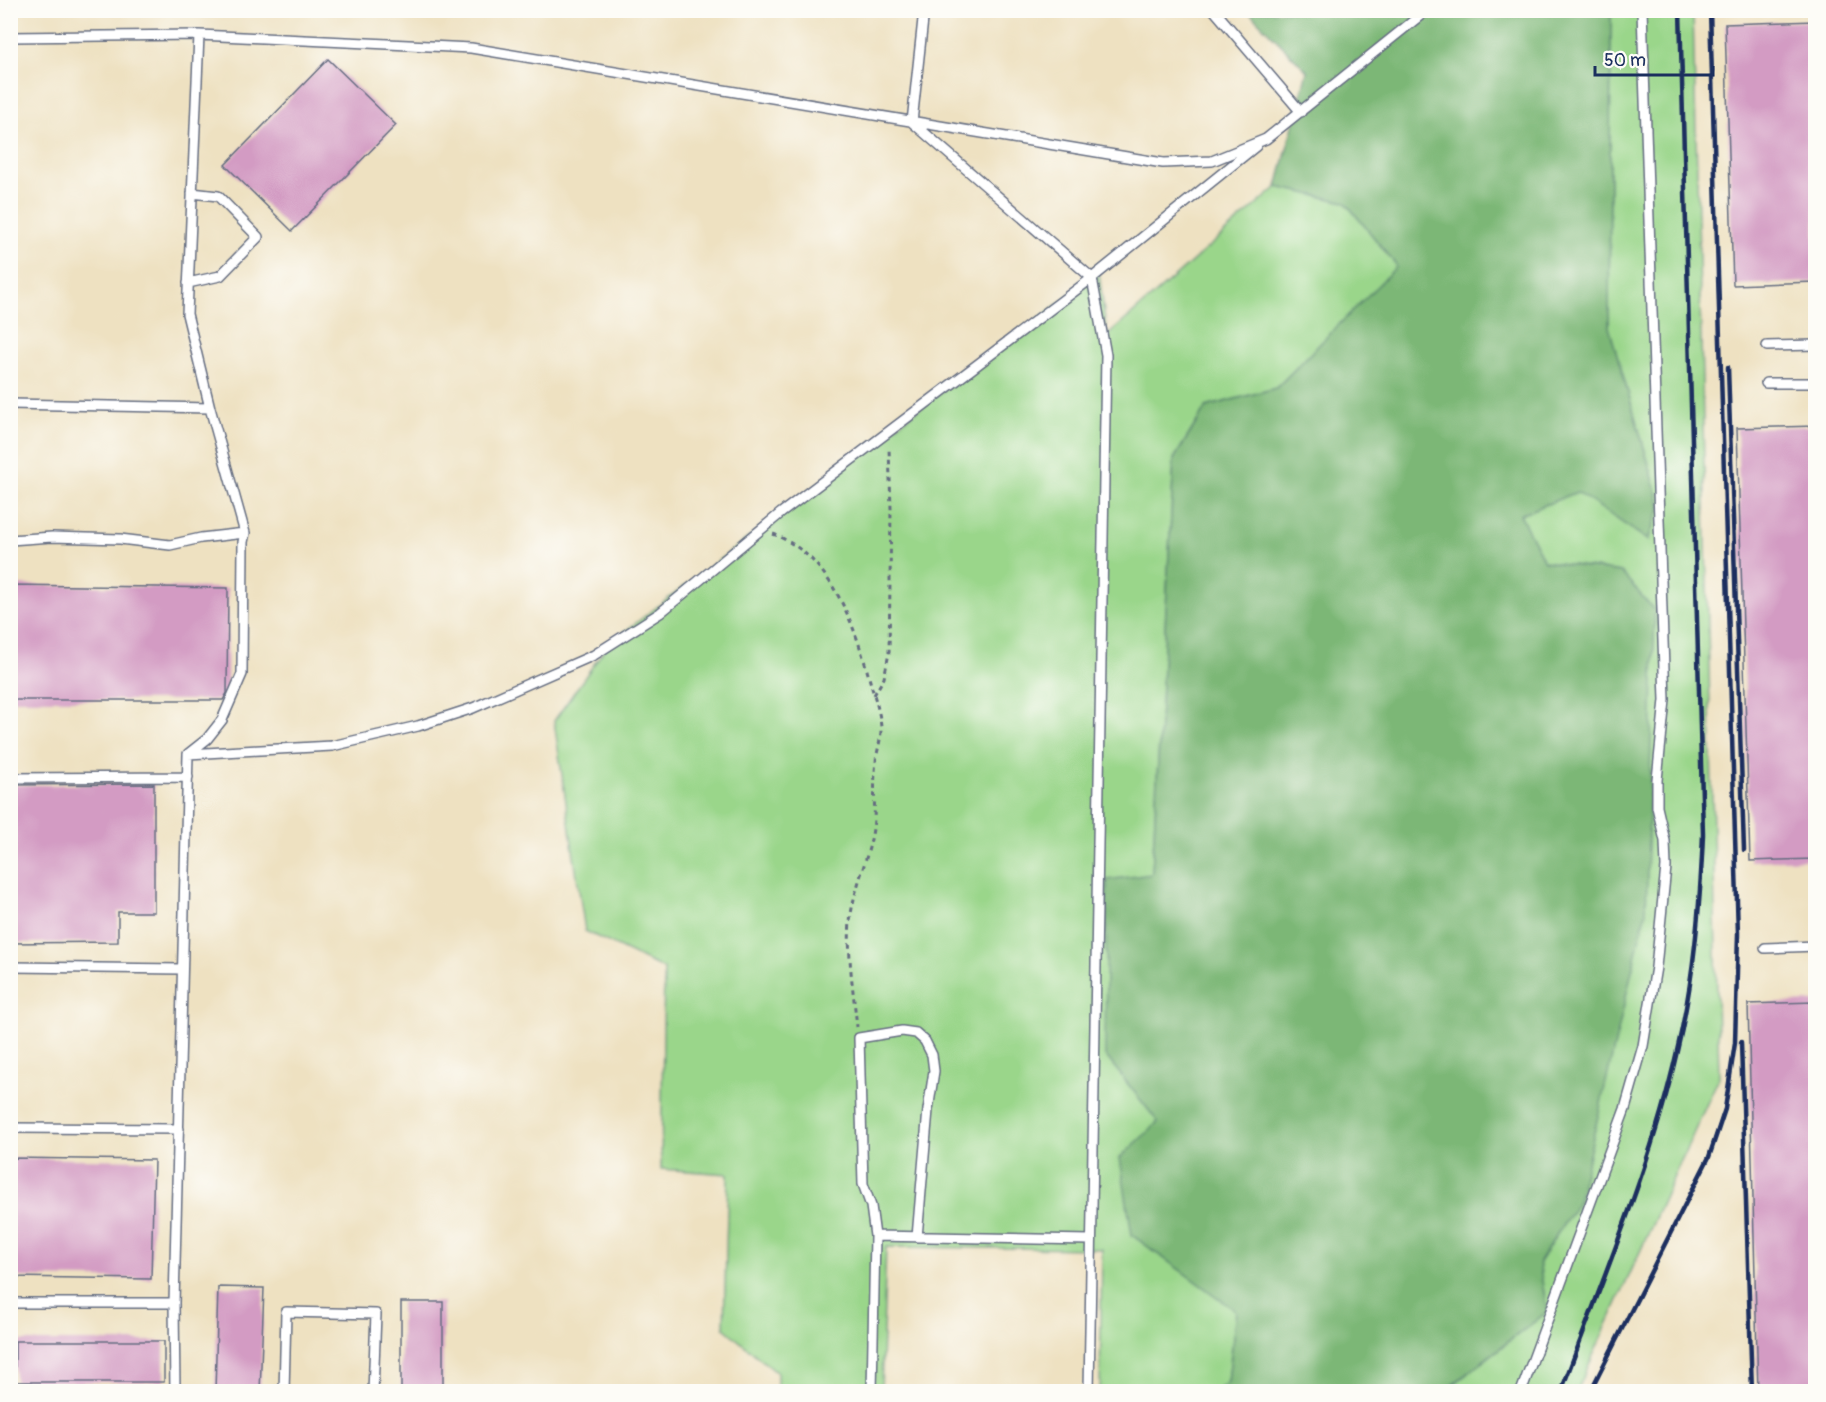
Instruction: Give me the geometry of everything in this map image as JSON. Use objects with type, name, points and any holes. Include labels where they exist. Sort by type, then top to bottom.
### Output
[{"type":"lane","points":[[912,122],[924,10]]},
{"type":"lane","points":[[1214,10],[1301,112]]},
{"type":"lane","points":[[188,754],[332,746],[418,726],[473,708],[594,656],[660,613],[761,530],[1092,278],[1426,10]]},
{"type":"lane","points":[[1521,1392],[1625,1109],[1643,1046],[1656,968],[1666,867],[1665,841],[1657,807],[1657,780],[1665,700],[1642,10]]},
{"type":"lane","points":[[188,754],[207,739],[222,720],[242,674],[243,542],[245,534],[187,314],[200,35]]},
{"type":"lane","points":[[10,37],[200,35],[471,48],[1163,164],[1212,161],[1266,138]]},
{"type":"lane","points":[[912,122],[1092,278],[1107,356],[1089,1392]]},
{"type":"lane","points":[[188,283],[220,276],[258,237],[218,196],[192,193]]},
{"type":"lane","points":[[1767,346],[1815,345]]},
{"type":"lane","points":[[1766,383],[1815,383]]},
{"type":"lane","points":[[10,404],[210,408]]},
{"type":"lane","points":[[10,540],[52,537],[120,539],[170,545],[201,538],[245,534]]},
{"type":"lane","points":[[175,1392],[174,1304],[188,754]]},
{"type":"lane","points":[[10,778],[188,777]]},
{"type":"lane","points":[[1765,948],[1815,946]]},
{"type":"lane","points":[[10,967],[182,969]]},
{"type":"lane","points":[[872,1392],[875,1236],[871,1206],[863,1184],[859,1038],[903,1031],[916,1033],[926,1041],[932,1055],[934,1071],[928,1110],[917,1237]]},
{"type":"lane","points":[[10,1128],[179,1129]]},
{"type":"lane","points":[[875,1236],[1090,1240]]},
{"type":"lane","points":[[10,1304],[174,1304]]},
{"type":"lane","points":[[284,1392],[286,1312],[376,1314],[374,1392]]},
{"type":"path","points":[[874,695],[884,678],[889,653],[891,509],[890,456],[886,434]]},
{"type":"path","points":[[761,530],[783,538],[802,552],[820,569],[838,593],[860,645],[881,729],[875,762],[873,829],[850,923],[859,1038]]},
{"type":"green space","points":[[1248,11],[1611,11],[1609,327],[1661,506],[1648,540],[1577,492],[1520,515],[1544,561],[1621,572],[1655,611],[1646,911],[1578,1202],[1539,1262],[1547,1312],[1444,1391],[1216,1391],[1228,1382],[1236,1311],[1132,1235],[1120,1158],[1158,1122],[1105,1055],[1107,880],[1152,874],[1174,459],[1206,407],[1276,388],[1397,266],[1345,202],[1277,187],[1307,71]]},
{"type":"green space","points":[[1611,11],[1693,11],[1719,1077],[1577,1391],[1444,1392],[1547,1312],[1539,1262],[1578,1202],[1621,572],[1544,561],[1520,515],[1577,492],[1648,540],[1661,506],[1609,328]]},
{"type":"green space","points":[[1277,187],[1345,202],[1398,266],[1276,388],[1206,407],[1174,459],[1152,874],[1105,1055],[1159,1122],[1132,1235],[1236,1310],[1228,1382],[1216,1391],[1100,1391],[1102,1249],[886,1247],[881,1391],[777,1391],[777,1373],[724,1328],[728,1174],[661,1169],[664,969],[585,931],[554,721],[608,644],[1099,273],[1107,336]]},
{"type":"building","points":[[1815,21],[1815,282],[1733,285],[1725,24]]},
{"type":"building","points":[[328,59],[396,125],[292,231],[225,165]]},
{"type":"building","points":[[1815,426],[1815,859],[1750,861],[1737,428]]},
{"type":"building","points":[[10,585],[228,588],[227,693],[223,700],[10,700]]},
{"type":"building","points":[[154,784],[154,912],[118,912],[118,942],[10,943],[10,785]]},
{"type":"building","points":[[1815,1002],[1815,1392],[1758,1392],[1748,1004]]},
{"type":"building","points":[[10,1158],[154,1160],[151,1279],[10,1277]]},
{"type":"building","points":[[218,1287],[264,1288],[260,1392],[215,1391]]},
{"type":"building","points":[[401,1302],[443,1302],[443,1392],[401,1392]]},
{"type":"building","points":[[15,1341],[164,1341],[164,1382],[15,1382]]},
{"type":"railway","points":[[1561,1392],[1625,1223],[1654,1137],[1683,1024],[1698,916],[1703,834],[1680,10]]},
{"type":"railway","points":[[1590,1392],[1709,1157],[1725,1109],[1735,1043],[1738,934],[1710,10]]},
{"type":"railway","points":[[1728,367],[1744,850]]},
{"type":"railway","points":[[1741,1042],[1752,1392]]}]
